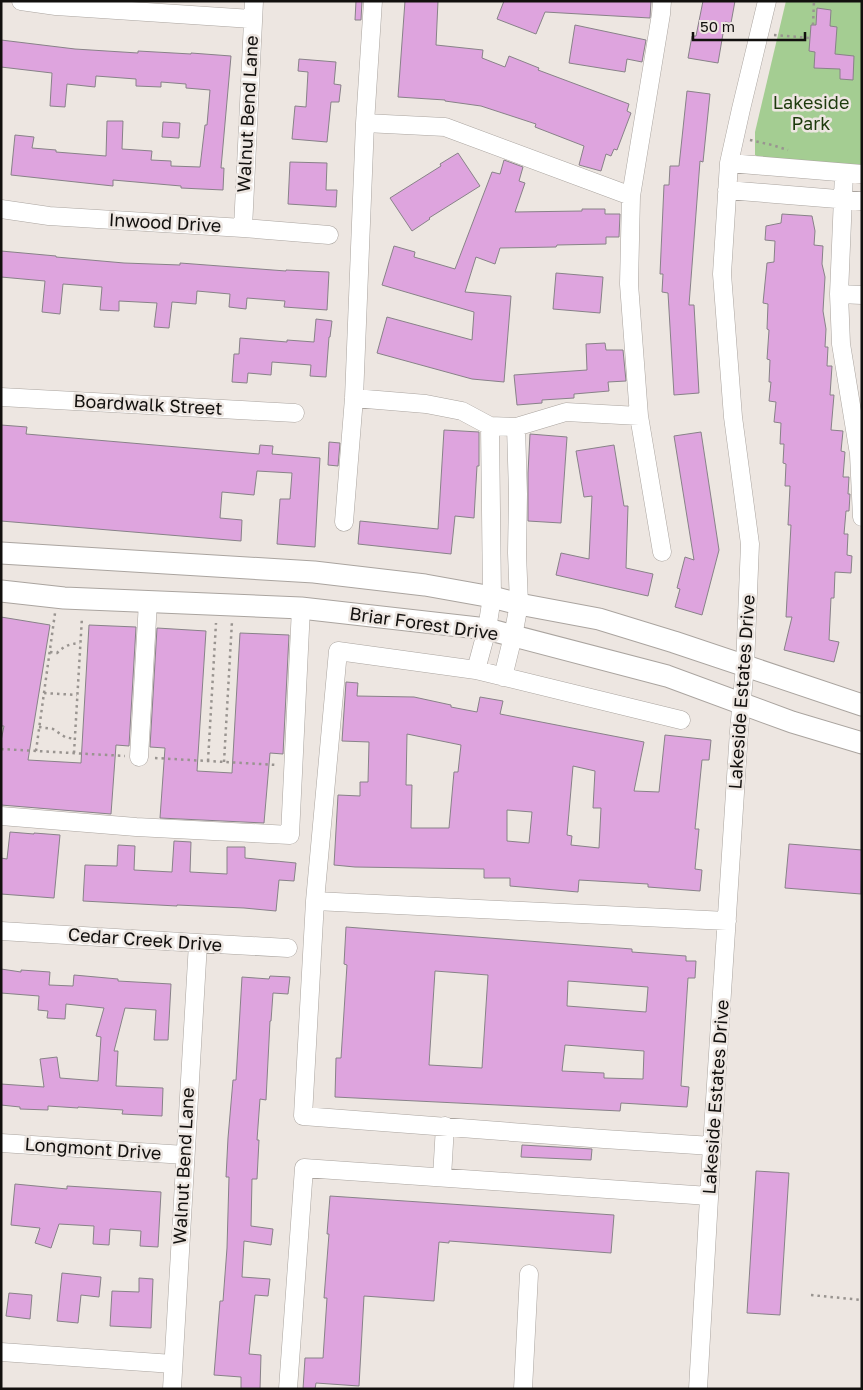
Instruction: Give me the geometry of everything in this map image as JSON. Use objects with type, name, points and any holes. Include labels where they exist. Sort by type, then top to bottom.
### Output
[{"type":"main road","name":"Briar Forest Drive","points":[[1,553],[314,572],[425,585],[598,619],[674,642],[862,705]]},
{"type":"main road","name":"Briar Forest Drive","points":[[1,591],[83,599],[301,608],[487,630],[667,676],[792,722],[862,744]]},
{"type":"street","points":[[21,1],[56,6],[252,19]]},
{"type":"street","name":"Walnut Bend Lane","points":[[243,228],[254,1]]},
{"type":"street","points":[[344,522],[354,398],[365,123],[373,1]]},
{"type":"street","points":[[662,1],[631,196],[628,284],[640,416],[662,552]]},
{"type":"street","name":"Lakeside Estates Drive","points":[[698,1389],[712,1146],[745,666],[750,544],[733,417],[722,274],[729,163],[767,1]]},
{"type":"street","points":[[365,123],[445,127],[631,196]]},
{"type":"street","points":[[729,163],[853,174],[842,200],[839,294],[841,344],[859,454],[862,517]]},
{"type":"street","points":[[727,190],[862,201]]},
{"type":"street","name":"Inwood Drive","points":[[1,209],[49,216],[329,235]]},
{"type":"street","points":[[839,294],[862,295]]},
{"type":"street","name":"Boardwalk Street","points":[[1,397],[295,413]]},
{"type":"street","points":[[354,398],[426,404],[462,411],[490,426],[516,427],[566,412],[640,416]]},
{"type":"street","points":[[476,670],[487,630],[492,597],[490,426]]},
{"type":"street","points":[[503,677],[519,604],[516,427]]},
{"type":"street","points":[[139,757],[148,602]]},
{"type":"street","points":[[1,816],[136,827],[290,835],[301,608]]},
{"type":"street","points":[[681,720],[476,670],[338,651],[315,901],[303,1116],[712,1146]]},
{"type":"street","points":[[315,901],[728,921]]},
{"type":"street","name":"Cedar Creek Drive","points":[[1,931],[288,948]]},
{"type":"street","name":"Walnut Bend Lane","points":[[172,1389],[198,943]]},
{"type":"street","points":[[442,1177],[445,1126]]},
{"type":"street","name":"Longmont Drive","points":[[1,1142],[185,1155]]},
{"type":"street","points":[[288,1389],[304,1168],[709,1196]]},
{"type":"street","points":[[523,1389],[530,1274]]},
{"type":"street","points":[[1,1352],[173,1364]]},
{"type":"path","points":[[812,25],[814,1]]},
{"type":"path","points":[[760,30],[777,36],[810,38]]},
{"type":"path","points":[[735,137],[794,152]]},
{"type":"path","points":[[36,751],[58,597]]},
{"type":"path","points":[[74,753],[83,599]]},
{"type":"path","points":[[208,761],[225,605]]},
{"type":"path","points":[[224,762],[225,605]]},
{"type":"path","points":[[50,652],[57,653],[64,646],[80,643]]},
{"type":"path","points":[[44,693],[77,696]]},
{"type":"path","points":[[39,727],[53,729],[65,737],[74,740]]},
{"type":"path","points":[[811,1295],[862,1300]]},
{"type":"green space","name":"Lakeside Park","points":[[786,1],[862,1],[862,169],[772,164],[755,155],[755,132]]},
{"type":"building","points":[[356,1],[362,1],[361,20],[355,20]]},
{"type":"building","points":[[405,1],[438,1],[436,45],[483,50],[482,58],[505,67],[509,56],[539,68],[538,70],[629,104],[627,111],[631,113],[617,150],[614,149],[611,156],[606,154],[601,171],[579,165],[584,146],[535,127],[536,124],[481,106],[445,100],[398,97]]},
{"type":"building","points":[[504,1],[651,1],[650,18],[545,12],[536,34],[497,19]]},
{"type":"building","points":[[703,1],[735,1],[731,23],[725,22],[718,63],[688,58],[692,36],[696,36]]},
{"type":"building","points":[[817,8],[831,10],[830,26],[837,27],[835,54],[854,56],[853,80],[840,79],[840,69],[814,68],[815,52],[809,51],[811,25],[816,25]]},
{"type":"building","points":[[575,25],[646,40],[642,62],[627,59],[625,72],[569,63]]},
{"type":"building","points":[[1,40],[75,49],[231,56],[221,168],[224,168],[223,190],[181,188],[181,186],[113,180],[113,186],[11,175],[15,135],[34,137],[32,148],[106,156],[107,121],[123,121],[122,149],[152,151],[151,160],[171,161],[171,166],[200,167],[205,125],[207,125],[210,90],[186,88],[186,84],[161,82],[161,87],[136,86],[136,79],[96,76],[95,87],[67,84],[65,107],[50,106],[52,73],[1,67]]},
{"type":"building","points":[[299,59],[336,62],[334,84],[341,85],[339,102],[331,102],[327,142],[292,139],[295,106],[306,107],[308,72],[298,71]]},
{"type":"building","points":[[687,91],[710,94],[703,162],[700,161],[689,305],[694,305],[699,393],[674,395],[668,293],[662,292],[663,274],[660,274],[664,185],[669,185],[670,166],[679,166]]},
{"type":"building","points":[[163,122],[180,123],[179,138],[162,137]]},
{"type":"building","points":[[458,153],[480,186],[412,231],[390,198]]},
{"type":"building","points":[[504,160],[523,167],[519,181],[525,183],[515,212],[605,209],[605,214],[620,214],[619,237],[606,237],[606,244],[500,248],[495,264],[476,257],[465,292],[511,296],[504,382],[472,379],[377,353],[387,317],[472,340],[474,312],[382,285],[394,246],[415,252],[414,257],[455,269],[492,172],[500,174]]},
{"type":"building","points":[[290,162],[327,163],[326,190],[337,190],[336,207],[288,204]]},
{"type":"building","points":[[782,214],[812,216],[815,231],[814,245],[823,246],[825,347],[828,347],[827,366],[832,366],[830,395],[834,395],[831,430],[843,431],[841,451],[845,452],[843,477],[849,477],[848,494],[850,494],[849,511],[846,511],[844,534],[848,534],[847,555],[852,556],[851,573],[835,572],[834,598],[831,598],[829,640],[839,642],[834,662],[784,650],[792,617],[786,617],[791,525],[788,525],[790,486],[785,486],[786,464],[783,463],[784,444],[780,444],[781,423],[774,422],[776,402],[769,401],[771,382],[769,382],[770,360],[767,359],[768,304],[763,303],[767,263],[774,262],[775,241],[765,240],[766,226],[781,223]]},
{"type":"building","points":[[1,251],[124,263],[180,265],[180,263],[286,271],[329,272],[327,310],[284,307],[285,301],[247,298],[246,309],[229,307],[230,294],[197,291],[196,304],[172,302],[169,328],[154,327],[157,303],[119,301],[119,311],[100,310],[102,287],[63,284],[60,314],[42,312],[45,281],[1,277]]},
{"type":"building","points":[[556,273],[603,277],[600,313],[553,309]]},
{"type":"building","points":[[316,319],[332,321],[326,377],[310,376],[311,365],[272,362],[271,375],[248,373],[247,383],[232,382],[234,354],[239,354],[240,338],[314,342]]},
{"type":"building","points":[[605,343],[606,350],[623,350],[626,381],[608,382],[609,391],[574,394],[574,398],[542,400],[542,403],[517,405],[514,375],[587,370],[586,344]]},
{"type":"building","points":[[1,425],[27,427],[26,434],[259,454],[260,445],[273,446],[272,454],[320,458],[315,547],[277,544],[280,499],[290,499],[292,473],[257,471],[254,495],[222,492],[220,518],[242,520],[241,541],[1,521]]},
{"type":"building","points":[[444,430],[479,432],[479,466],[477,466],[474,518],[455,516],[451,554],[358,544],[360,521],[438,529]]},
{"type":"building","points":[[701,432],[719,550],[702,615],[675,607],[680,589],[677,588],[685,557],[694,560],[674,436]]},
{"type":"building","points":[[530,434],[567,437],[561,523],[528,521]]},
{"type":"building","points":[[329,442],[340,443],[338,466],[328,465]]},
{"type":"building","points":[[614,445],[624,506],[628,506],[626,568],[653,574],[648,596],[556,575],[561,553],[589,559],[592,496],[584,497],[576,451]]},
{"type":"building","points":[[1,617],[50,625],[28,760],[81,763],[89,625],[136,627],[129,746],[116,745],[111,814],[1,805],[1,741],[4,726],[1,726]]},
{"type":"building","points":[[157,628],[206,631],[197,771],[232,773],[240,633],[289,635],[283,754],[270,753],[264,823],[160,818],[165,748],[150,747]]},
{"type":"building","points":[[346,682],[358,683],[357,696],[414,697],[477,712],[480,697],[503,701],[500,714],[644,742],[634,791],[659,792],[665,735],[711,740],[709,760],[702,760],[695,829],[699,829],[695,869],[702,870],[700,891],[648,887],[648,884],[579,880],[578,892],[510,886],[510,878],[484,878],[484,869],[334,865],[338,795],[360,796],[360,782],[368,782],[369,742],[342,741]],"holes":[[[407,734],[461,745],[458,772],[454,772],[449,828],[411,828],[412,785],[406,785]],[[573,766],[595,771],[593,808],[601,808],[599,848],[571,845],[572,836],[567,835]],[[507,810],[532,812],[529,843],[507,841]]]},
{"type":"building","points":[[10,832],[60,835],[54,898],[1,894],[1,858],[7,859]]},
{"type":"building","points":[[174,841],[191,842],[190,872],[227,874],[227,847],[245,847],[245,858],[296,863],[294,881],[279,880],[276,911],[83,901],[85,865],[117,866],[118,845],[135,846],[134,870],[172,872]]},
{"type":"building","points":[[789,844],[862,850],[861,894],[785,888]]},
{"type":"building","points":[[346,927],[632,949],[632,952],[686,956],[686,961],[696,961],[695,978],[688,978],[681,1086],[689,1087],[687,1107],[621,1103],[620,1111],[335,1097],[336,1058],[341,1058],[347,965],[344,964]],"holes":[[[435,971],[488,975],[482,1068],[429,1065]],[[568,981],[648,987],[646,1012],[567,1006]],[[565,1045],[644,1051],[643,1079],[604,1078],[604,1073],[562,1071]]]},
{"type":"building","points":[[1,969],[21,972],[21,970],[50,972],[49,985],[73,986],[74,975],[118,979],[118,981],[171,984],[168,1040],[154,1040],[156,1010],[125,1008],[114,1051],[118,1051],[116,1086],[163,1088],[162,1116],[122,1114],[123,1110],[48,1106],[48,1110],[20,1109],[20,1107],[1,1105],[1,1084],[44,1087],[40,1059],[57,1057],[60,1078],[98,1081],[101,1037],[96,1036],[104,1008],[66,1004],[65,1019],[47,1018],[48,1011],[38,1010],[39,996],[1,993]]},
{"type":"building","points":[[270,976],[290,977],[288,994],[273,993],[266,1100],[260,1099],[257,1179],[252,1179],[251,1226],[273,1229],[271,1245],[244,1241],[242,1277],[270,1279],[268,1296],[255,1295],[249,1354],[261,1355],[260,1389],[241,1389],[241,1377],[214,1375],[220,1301],[223,1301],[227,1248],[229,1177],[226,1177],[228,1138],[233,1080],[236,1080],[242,977],[269,979]]},
{"type":"building","points":[[522,1145],[592,1149],[591,1160],[521,1157]]},
{"type":"building","points":[[756,1171],[789,1173],[780,1315],[747,1313]]},
{"type":"building","points":[[15,1184],[67,1189],[67,1186],[161,1192],[158,1247],[140,1246],[141,1231],[110,1229],[109,1245],[93,1244],[94,1226],[59,1224],[51,1248],[35,1243],[40,1228],[11,1225]]},
{"type":"building","points":[[330,1196],[614,1215],[611,1253],[449,1241],[449,1243],[439,1242],[434,1301],[364,1296],[359,1386],[316,1383],[315,1389],[303,1389],[305,1358],[323,1358],[327,1298],[324,1298]]},
{"type":"building","points":[[62,1273],[101,1277],[99,1297],[81,1295],[78,1323],[57,1321]]},
{"type":"building","points":[[139,1278],[153,1279],[151,1328],[110,1326],[112,1291],[139,1292]]},
{"type":"building","points":[[9,1293],[32,1295],[30,1319],[6,1316]]}]
